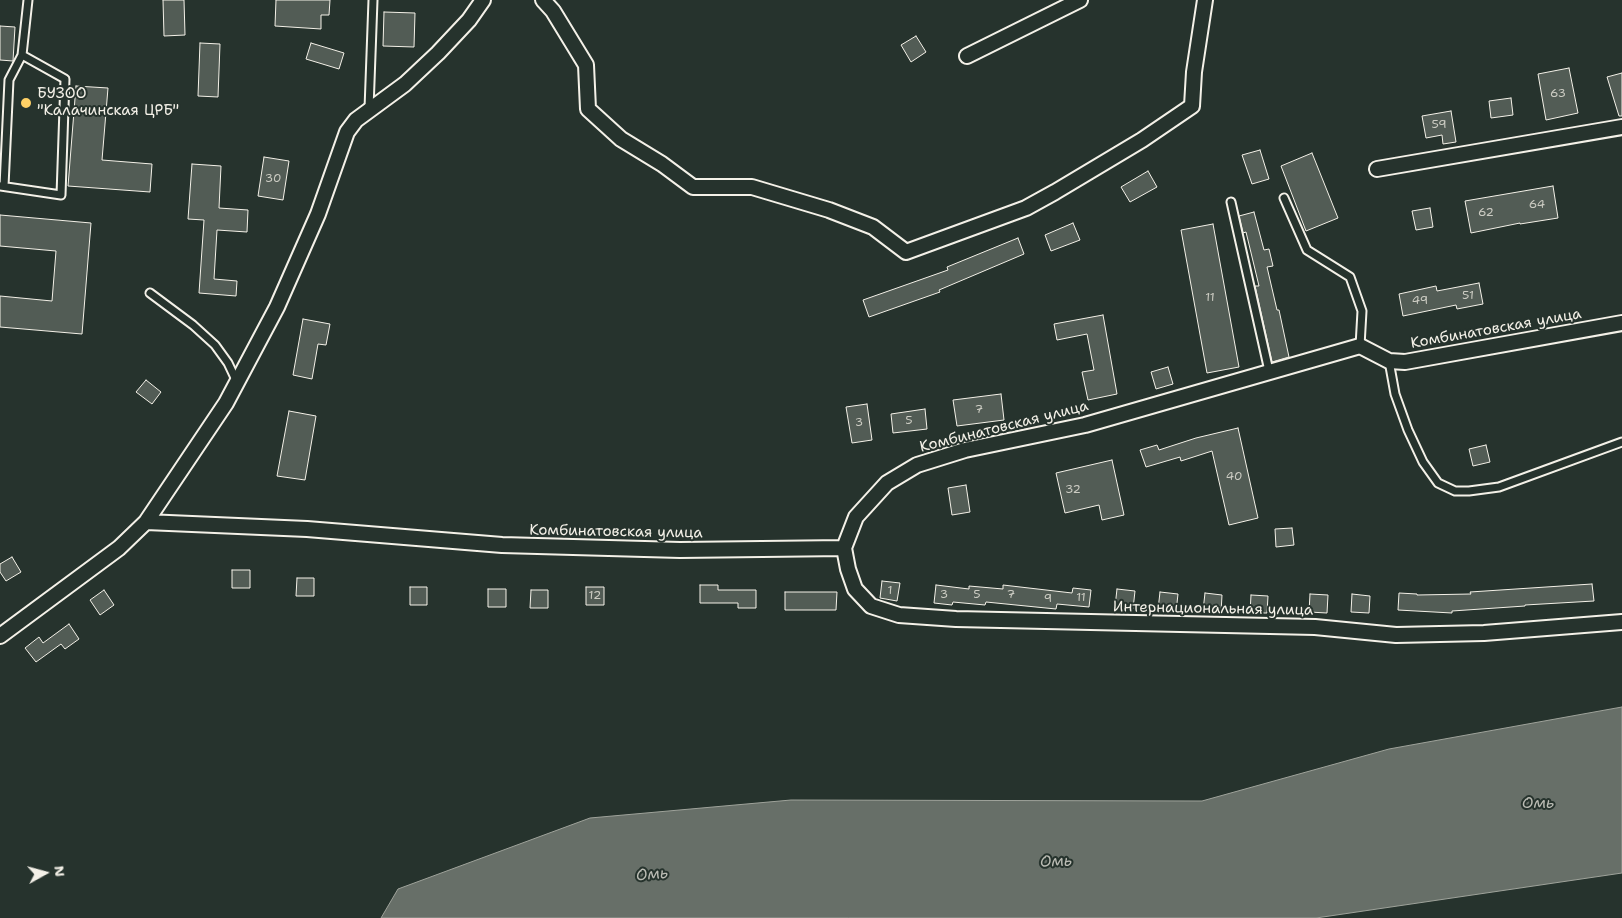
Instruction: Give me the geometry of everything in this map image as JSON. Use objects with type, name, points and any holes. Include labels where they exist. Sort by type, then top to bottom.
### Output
[{"type":"street","points":[[0,636],[119,548],[146,522],[226,403],[237,382],[284,290],[318,214],[347,132],[356,120],[405,84],[438,53],[469,20],[483,0]]},
{"type":"street","points":[[543,0],[553,11],[586,65],[588,109],[621,139],[662,164],[693,187],[752,188],[829,210],[873,227],[906,252],[1026,208],[1134,144],[1192,106],[1194,72],[1205,0]]},
{"type":"street","points":[[967,56],[1080,0]]},
{"type":"street","points":[[1377,168],[1622,127]]},
{"type":"street","name":"Комбинатовская улица","points":[[146,522],[307,529],[512,546],[680,550],[844,548],[856,517],[887,483],[916,465],[964,450],[1085,425],[1360,346],[1389,361],[1405,362],[1622,322]]},
{"type":"street","name":"Интернациональная улица","points":[[844,548],[848,569],[855,589],[871,606],[899,615],[956,619],[1315,627],[1396,635],[1484,633],[1622,622]]},
{"type":"lane","points":[[22,56],[65,79],[62,195],[2,186],[9,80],[22,56],[28,0]]},
{"type":"lane","points":[[369,110],[373,0]]},
{"type":"lane","points":[[1284,198],[1307,250],[1350,277],[1362,310],[1360,346]]},
{"type":"lane","points":[[1231,202],[1269,371]]},
{"type":"lane","points":[[150,293],[193,325],[215,345],[228,363],[237,382]]},
{"type":"lane","points":[[1389,361],[1395,394],[1408,430],[1423,462],[1438,483],[1456,490],[1470,491],[1499,487],[1622,442]]},
{"type":"water","name":"Омь","points":[[1622,707],[1622,873],[1316,918],[381,918],[398,889],[590,818],[791,800],[1202,801],[1389,749]]},
{"type":"building","points":[[163,0],[184,0],[185,35],[164,36]]},
{"type":"building","points":[[276,0],[330,0],[329,15],[321,15],[321,29],[275,26]]},
{"type":"building","points":[[384,12],[415,13],[414,47],[383,46]]},
{"type":"building","points":[[0,26],[15,27],[13,61],[0,60]]},
{"type":"building","points":[[916,36],[926,52],[911,62],[901,45]]},
{"type":"building","points":[[200,43],[220,44],[218,97],[198,96]]},
{"type":"building","points":[[311,43],[344,53],[339,69],[306,59]]},
{"type":"building","points":[[1569,68],[1578,113],[1546,120],[1538,74]]},
{"type":"building","points":[[1622,73],[1622,116],[1619,116],[1607,77]]},
{"type":"building","points":[[76,86],[108,88],[102,160],[152,164],[150,192],[68,186]]},
{"type":"building","points":[[1511,98],[1513,115],[1491,118],[1489,101]]},
{"type":"building","points":[[1451,111],[1456,142],[1443,144],[1442,135],[1426,138],[1422,116]]},
{"type":"building","points":[[1260,150],[1269,179],[1252,184],[1242,155]]},
{"type":"building","points":[[1312,153],[1338,218],[1306,231],[1281,166]]},
{"type":"building","points":[[264,157],[289,161],[283,200],[258,196]]},
{"type":"building","points":[[192,164],[221,166],[219,208],[248,210],[247,232],[217,230],[214,279],[237,281],[236,296],[199,293],[204,220],[188,219]]},
{"type":"building","points":[[1148,171],[1157,187],[1130,202],[1121,187]]},
{"type":"building","points":[[1553,186],[1558,218],[1520,223],[1471,233],[1465,201]]},
{"type":"building","points":[[1430,208],[1433,227],[1416,230],[1412,211]]},
{"type":"building","points":[[1254,212],[1264,250],[1269,249],[1273,266],[1267,267],[1289,357],[1272,362],[1255,286],[1259,286],[1246,232],[1243,233],[1239,216]]},
{"type":"building","points":[[0,215],[91,223],[82,334],[0,327],[0,296],[52,301],[56,251],[0,246]]},
{"type":"building","points":[[1073,223],[1080,240],[1051,251],[1045,235]]},
{"type":"building","points":[[1213,224],[1239,367],[1207,373],[1181,230]]},
{"type":"building","points":[[1018,238],[1024,254],[939,290],[940,292],[869,317],[863,300],[948,270],[947,267]]},
{"type":"building","points":[[1479,283],[1483,304],[1457,309],[1456,305],[1403,316],[1399,294],[1436,286],[1437,291]]},
{"type":"building","points":[[1103,315],[1117,394],[1088,400],[1082,372],[1094,370],[1087,334],[1057,340],[1054,324]]},
{"type":"building","points":[[303,319],[330,324],[326,345],[318,344],[312,379],[293,375]]},
{"type":"building","points":[[1168,367],[1173,384],[1156,389],[1151,372]]},
{"type":"building","points":[[146,380],[161,392],[152,404],[136,392]]},
{"type":"building","points":[[1001,394],[1004,420],[957,426],[953,400]]},
{"type":"building","points":[[867,404],[872,440],[852,443],[846,407]]},
{"type":"building","points":[[925,409],[927,429],[893,433],[891,414]]},
{"type":"building","points":[[289,411],[316,416],[305,480],[277,476]]},
{"type":"building","points":[[1238,428],[1258,518],[1229,525],[1212,451],[1181,461],[1180,457],[1146,467],[1140,450],[1157,445],[1159,450],[1196,438]]},
{"type":"building","points":[[1486,445],[1490,462],[1473,466],[1469,449]]},
{"type":"building","points":[[1112,460],[1124,515],[1102,520],[1099,505],[1065,513],[1056,473]]},
{"type":"building","points":[[966,485],[970,512],[952,515],[948,488]]},
{"type":"building","points":[[1292,528],[1294,545],[1276,547],[1275,529]]},
{"type":"building","points":[[12,557],[21,572],[6,581],[0,572],[0,564]]},
{"type":"building","points":[[232,570],[250,570],[250,588],[232,588]]},
{"type":"building","points":[[297,578],[314,578],[314,596],[296,596]]},
{"type":"building","points":[[882,581],[900,583],[897,601],[880,598]]},
{"type":"building","points":[[1592,584],[1594,601],[1452,611],[1452,613],[1398,610],[1399,593],[1417,595],[1471,594],[1470,592]]},
{"type":"building","points":[[700,585],[718,585],[718,590],[756,590],[756,608],[738,608],[738,603],[700,603]]},
{"type":"building","points":[[936,585],[969,589],[969,586],[1003,589],[1003,585],[1072,593],[1073,588],[1091,590],[1089,607],[1057,604],[1056,609],[986,602],[985,605],[953,602],[952,605],[934,603]]},
{"type":"building","points":[[410,587],[427,587],[427,605],[410,605]]},
{"type":"building","points":[[586,587],[604,587],[604,605],[586,605]]},
{"type":"building","points":[[488,589],[506,589],[506,607],[488,607]]},
{"type":"building","points":[[1117,589],[1135,591],[1133,609],[1115,607]]},
{"type":"building","points":[[104,590],[114,605],[100,615],[90,600]]},
{"type":"building","points":[[531,590],[548,590],[548,608],[530,608]]},
{"type":"building","points":[[785,592],[837,592],[836,610],[785,610]]},
{"type":"building","points":[[1160,592],[1178,594],[1176,612],[1158,610]]},
{"type":"building","points":[[1205,593],[1222,595],[1221,613],[1203,611]]},
{"type":"building","points":[[1310,594],[1328,595],[1327,613],[1309,612]]},
{"type":"building","points":[[1352,594],[1370,596],[1369,613],[1351,612]]},
{"type":"building","points":[[1251,595],[1268,596],[1267,613],[1250,613]]},
{"type":"building","points":[[69,624],[79,639],[65,649],[61,644],[36,662],[25,648],[39,637],[43,643]]},
{"type":"place","name":"БУЗОО \"Калачинская ЦРБ\"","points":[[26,103]]}]
